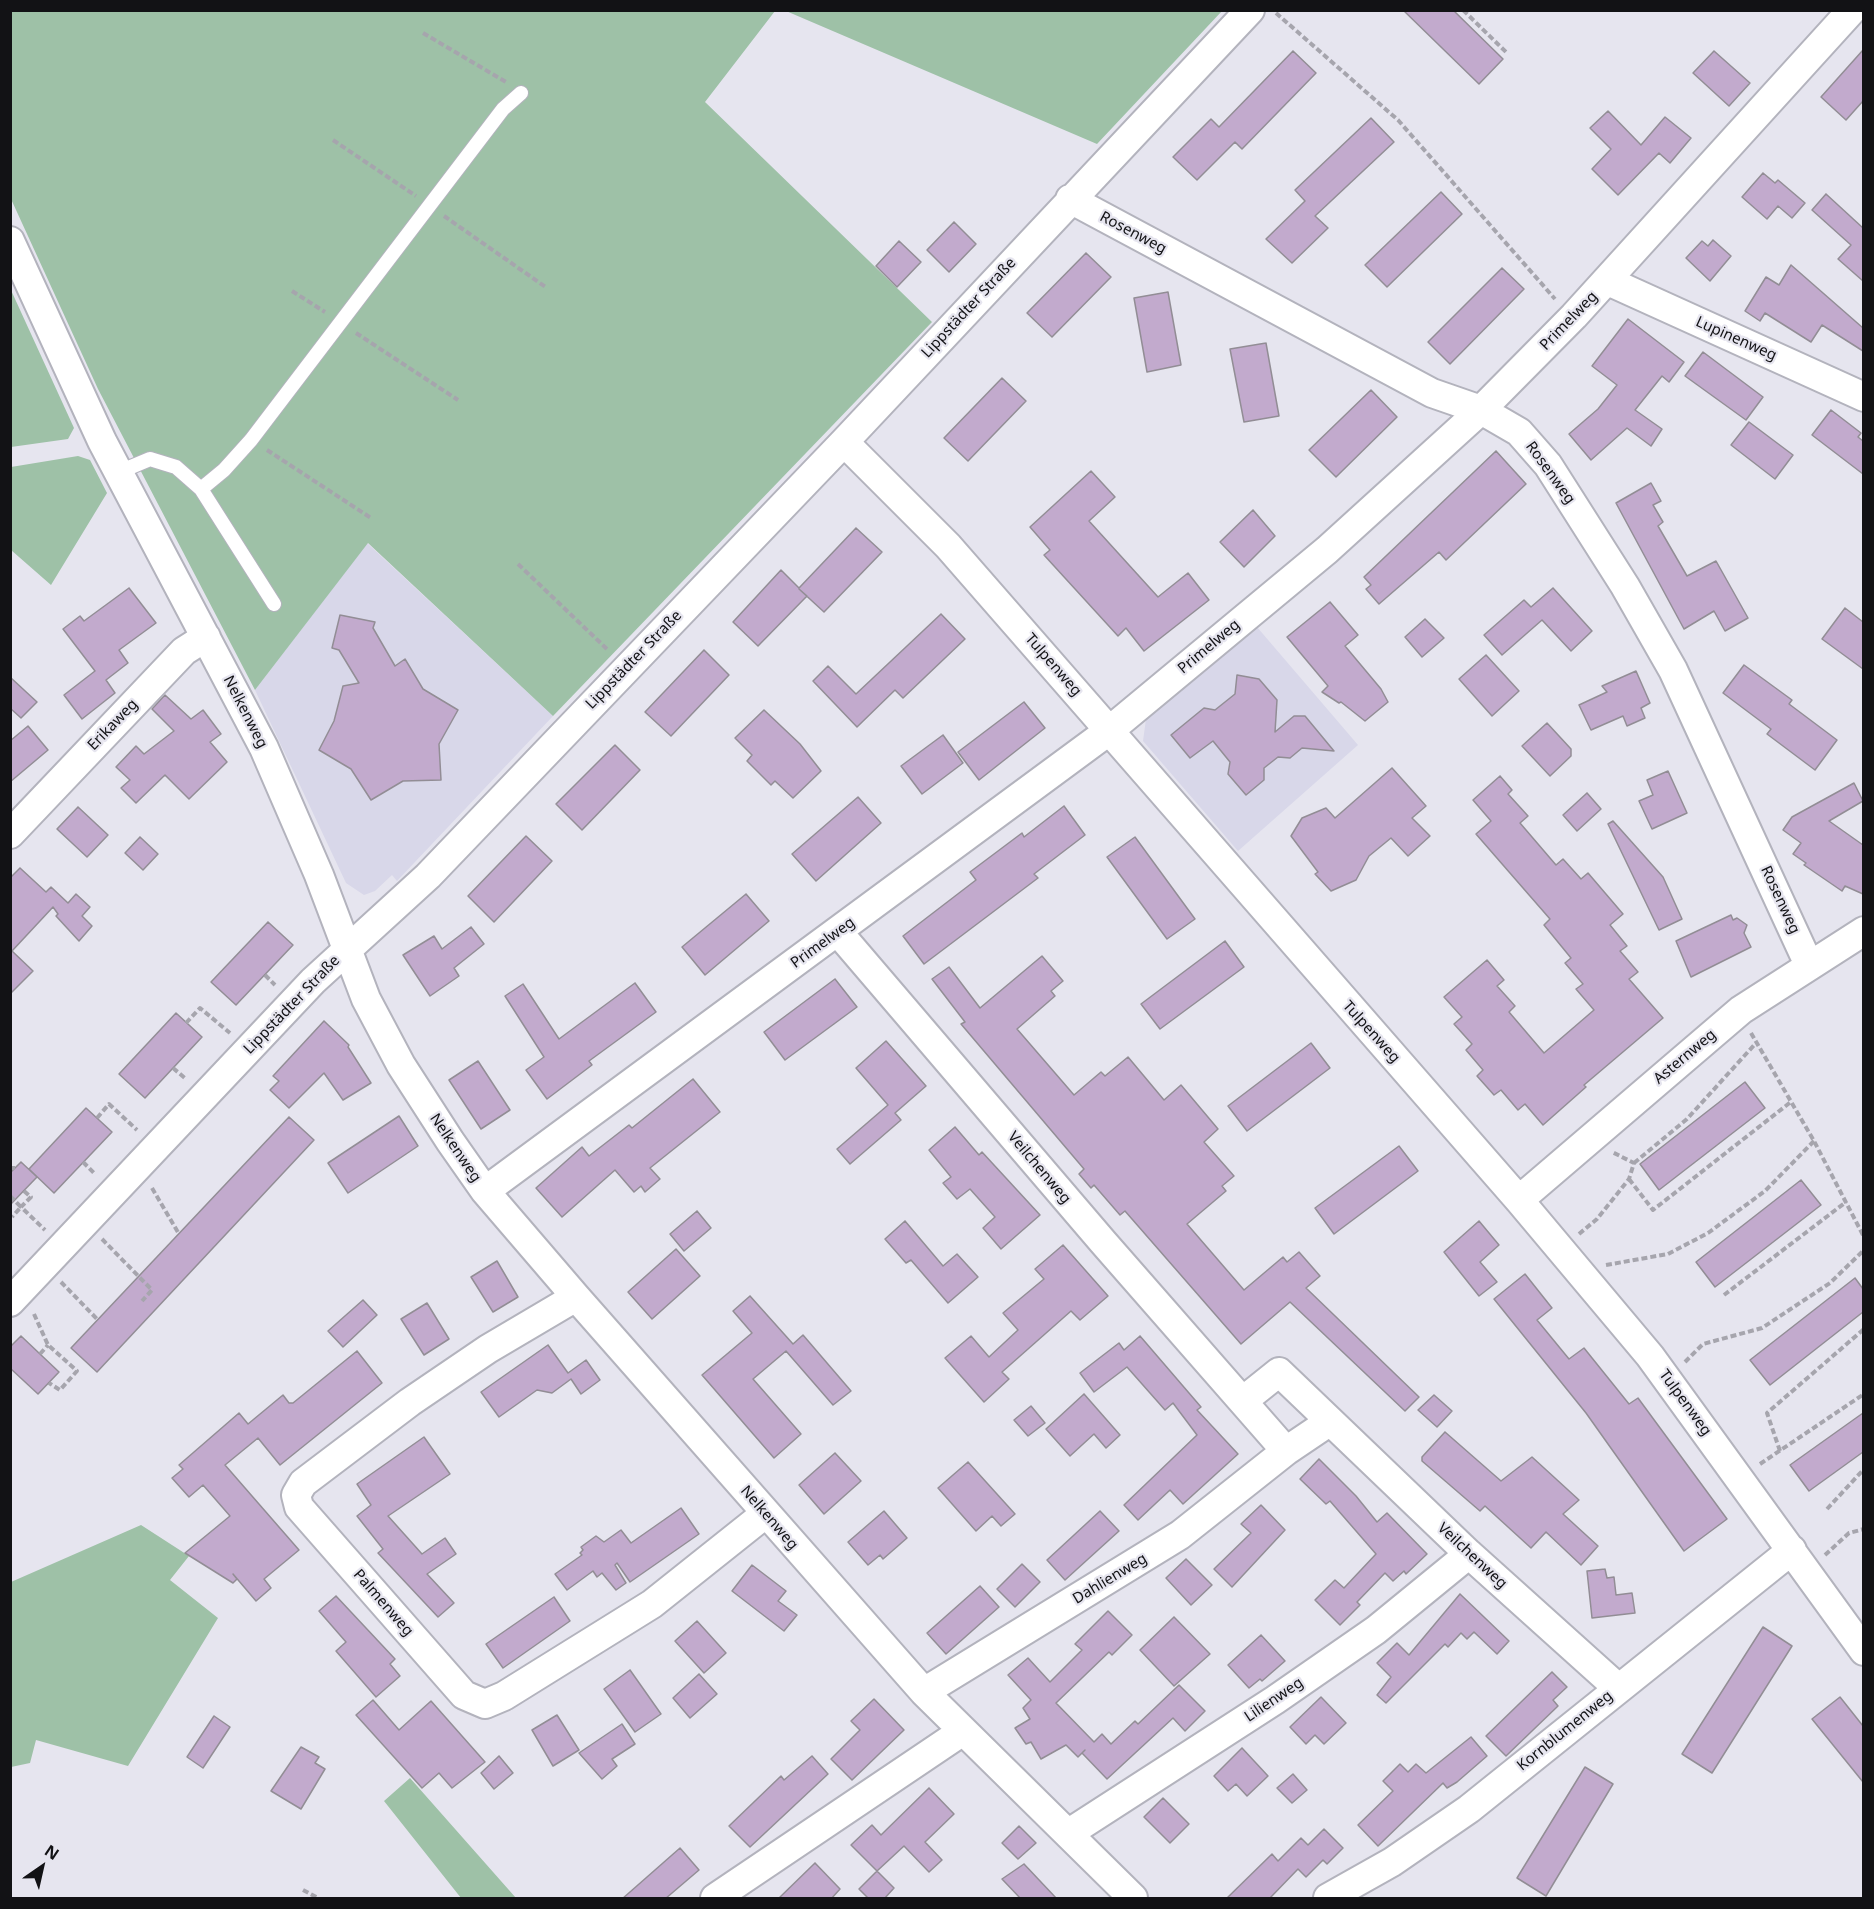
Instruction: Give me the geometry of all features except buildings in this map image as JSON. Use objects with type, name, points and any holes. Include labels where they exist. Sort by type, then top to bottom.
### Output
[{"type":"street","name":"Lippstädter Straße","points":[[14,1299],[320,974],[428,876],[844,442],[1250,10]]},
{"type":"street","name":"Primelweg","points":[[485,1191],[1110,730],[1327,550],[1482,410],[1574,316],[1852,10]]},
{"type":"street","name":"Rosenweg","points":[[1071,200],[1432,393],[1482,410],[1519,432],[1548,465],[1625,586],[1673,670],[1809,965]]},
{"type":"street","name":"Nelkenweg","points":[[10,241],[102,441],[264,748],[319,875],[360,984],[385,1038],[419,1094],[485,1191],[765,1514],[924,1692],[1133,1899]]},
{"type":"street","name":"Lupinenweg","points":[[1608,281],[1863,397]]},
{"type":"street","name":"Tulpenweg","points":[[844,442],[948,546],[1586,1279],[1667,1378],[1863,1651]]},
{"type":"street","name":"Erikaweg","points":[[15,820],[184,651],[206,637]]},
{"type":"street","name":"Asternweg","points":[[1519,1200],[1741,1010],[1863,931]]},
{"type":"street","name":"Veilchenweg","points":[[838,932],[1103,1242],[1244,1400],[1286,1451]]},
{"type":"street","name":"Palmenweg","points":[[576,1297],[488,1349],[420,1396],[303,1483],[296,1495],[299,1507],[464,1695],[485,1704],[504,1696],[652,1604],[765,1514]]},
{"type":"street","name":"Veilchenweg","points":[[1244,1400],[1280,1372],[1329,1422],[1469,1554],[1618,1688]]},
{"type":"street","points":[[1286,1451],[1329,1422]]},
{"type":"street","name":"Dahlienweg","points":[[924,1692],[1180,1535],[1286,1451]]},
{"type":"street","name":"Lilienweg","points":[[1068,1833],[1312,1675],[1376,1630],[1469,1554]]},
{"type":"street","name":"Kornblumenweg","points":[[1328,1899],[1392,1862],[1469,1809],[1618,1688],[1800,1561]]},
{"type":"street","points":[[715,1899],[963,1731]]},
{"type":"lane","points":[[201,489],[224,470],[251,440],[503,109],[521,93]]},
{"type":"lane","points":[[119,472],[150,459],[176,467],[201,489],[274,604]]},
{"type":"path","points":[[1273,10],[1398,120],[1541,285],[1574,316]]},
{"type":"path","points":[[1463,10],[1507,53]]},
{"type":"path","points":[[423,33],[511,84],[521,93]]},
{"type":"path","points":[[333,140],[547,288]]},
{"type":"path","points":[[292,291],[458,400]]},
{"type":"path","points":[[251,440],[370,518]]},
{"type":"path","points":[[518,564],[628,667]]},
{"type":"path","points":[[186,1023],[200,1008],[249,1049]]},
{"type":"path","points":[[1741,1010],[1756,1043],[1792,1101],[1863,1237]]},
{"type":"path","points":[[1561,1250],[1597,1219],[1629,1179],[1634,1163],[1687,1119],[1756,1043]]},
{"type":"path","points":[[1629,1179],[1653,1210],[1792,1101]]},
{"type":"path","points":[[97,1118],[109,1104],[156,1148]]},
{"type":"path","points":[[1587,1140],[1634,1163]]},
{"type":"path","points":[[1586,1279],[1608,1263],[1668,1254],[1708,1233],[1765,1191],[1814,1141]]},
{"type":"path","points":[[135,1170],[149,1184],[178,1234]]},
{"type":"path","points":[[12,1216],[31,1197],[24,1191]]},
{"type":"path","points":[[10,1196],[21,1207]]},
{"type":"path","points":[[1725,1295],[1846,1202]]},
{"type":"path","points":[[86,1223],[152,1290],[142,1301]]},
{"type":"path","points":[[1667,1378],[1703,1344],[1762,1328],[1803,1302],[1830,1283],[1863,1250]]},
{"type":"path","points":[[44,1267],[90,1308],[98,1320]]},
{"type":"path","points":[[14,1299],[31,1307],[48,1345],[77,1371],[60,1390],[49,1383]]},
{"type":"path","points":[[1780,1451],[1767,1413],[1863,1329]]},
{"type":"path","points":[[40,1354],[48,1345]]},
{"type":"path","points":[[1739,1478],[1863,1394]]},
{"type":"path","points":[[1827,1509],[1863,1469]]},
{"type":"path","points":[[1800,1561],[1849,1533],[1863,1529]]},
{"type":"path","points":[[303,1890],[318,1899]]},
{"type":"shaded area","points":[[367,543],[553,716],[397,881],[392,875],[375,891],[364,895],[346,883],[255,690]]},
{"type":"shaded area","points":[[1257,627],[1358,745],[1238,851],[1143,741],[1146,719]]},
{"type":"green space","points":[[10,11],[775,11],[705,102],[932,322],[553,716],[368,543],[255,690],[98,389],[11,199]]},
{"type":"green space","points":[[786,11],[1222,11],[1097,144]]},
{"type":"green space","points":[[10,288],[74,428],[68,439],[11,447]]},
{"type":"green space","points":[[78,456],[90,460],[107,493],[51,585],[11,550],[11,467]]},
{"type":"green space","points":[[141,1525],[189,1556],[170,1580],[218,1618],[128,1766],[36,1740],[30,1763],[11,1767],[11,1582]]},
{"type":"green space","points":[[410,1778],[516,1898],[461,1898],[384,1801]]}]
